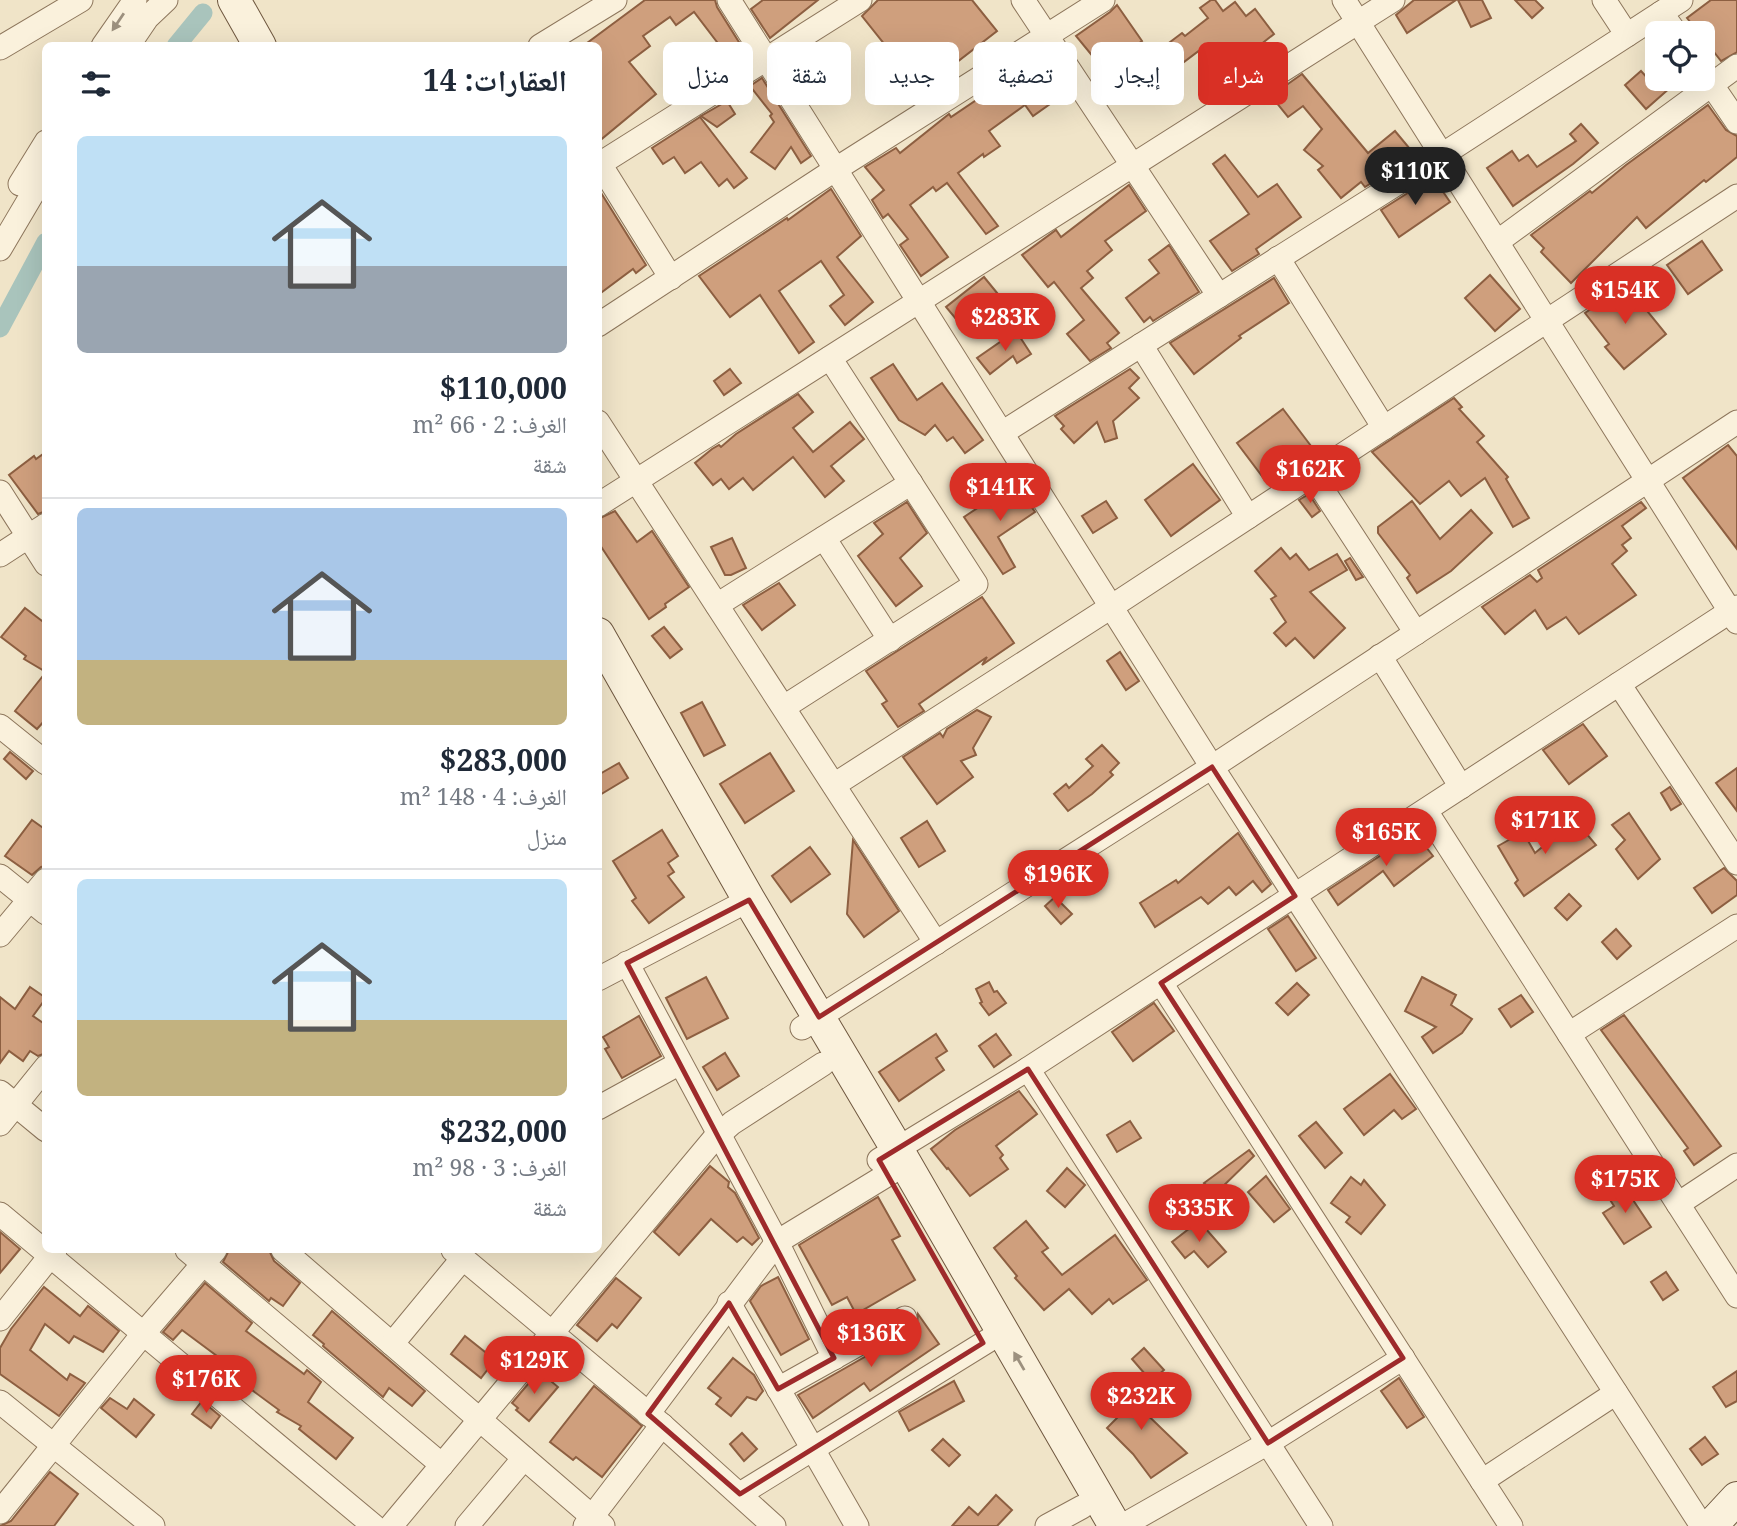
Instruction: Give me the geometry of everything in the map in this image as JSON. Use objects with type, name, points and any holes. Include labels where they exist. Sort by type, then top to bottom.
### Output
[{"type":"main road","points":[[216,0],[238,42]]},
{"type":"main road","points":[[234,0],[258,42]]},
{"type":"main road","points":[[602,642],[740,904]]},
{"type":"main road","points":[[602,679],[740,904],[892,1162],[993,1338],[1088,1517]]},
{"type":"main road","points":[[811,1023],[823,1064],[892,1162]]},
{"type":"main road","points":[[993,1338],[1115,1526]]},
{"type":"main road","points":[[1712,1526],[1737,1499]]},
{"type":"street","points":[[0,48],[81,0]]},
{"type":"street","points":[[106,42],[135,0]]},
{"type":"street","points":[[547,42],[615,0]]},
{"type":"street","points":[[602,163],[767,59],[729,0]]},
{"type":"street","points":[[794,42],[860,0]]},
{"type":"street","points":[[1023,0],[1219,296]]},
{"type":"street","points":[[602,322],[836,169],[1103,0]]},
{"type":"street","points":[[286,1253],[524,1458],[593,1523],[729,1303],[777,1242],[1028,1069],[1619,684],[1735,614],[1647,480],[1344,0]]},
{"type":"street","points":[[602,503],[1393,0]]},
{"type":"street","points":[[1604,0],[1627,35]]},
{"type":"street","points":[[1002,433],[1442,155],[1681,0]]},
{"type":"street","points":[[131,42],[161,1]]},
{"type":"street","points":[[1661,13],[1667,21]]},
{"type":"street","points":[[1715,75],[1737,66]]},
{"type":"street","points":[[1715,90],[1737,122]]},
{"type":"street","points":[[1497,242],[1690,91]]},
{"type":"street","points":[[796,105],[1212,767],[1702,1526]]},
{"type":"street","points":[[0,218],[42,149]]},
{"type":"street","points":[[602,170],[671,278]]},
{"type":"street","points":[[0,249],[42,178]]},
{"type":"street","points":[[834,785],[1111,607],[1737,196]]},
{"type":"street","points":[[1278,258],[1384,428]]},
{"type":"street","points":[[1141,345],[1248,517]]},
{"type":"street","points":[[783,707],[976,584],[830,358]]},
{"type":"street","points":[[811,1023],[1212,767],[1737,422]]},
{"type":"street","points":[[602,428],[936,943]]},
{"type":"street","points":[[1313,475],[1416,632]]},
{"type":"street","points":[[717,604],[911,483]]},
{"type":"street","points":[[0,492],[37,531],[42,549]]},
{"type":"street","points":[[0,555],[37,531]]},
{"type":"street","points":[[824,538],[890,640]]},
{"type":"street","points":[[1380,656],[1461,787]]},
{"type":"street","points":[[1619,684],[1737,863]]},
{"type":"street","points":[[0,726],[42,761]]},
{"type":"street","points":[[1426,811],[1737,1296]]},
{"type":"street","points":[[0,876],[37,906],[0,935]]},
{"type":"street","points":[[602,977],[740,904]]},
{"type":"street","points":[[1569,1034],[1737,926]]},
{"type":"street","points":[[627,964],[777,1242],[834,1358]]},
{"type":"street","points":[[1161,983],[1511,1526]]},
{"type":"street","points":[[602,1106],[680,1063]]},
{"type":"street","points":[[391,1526],[719,1135],[732,1123],[823,1064]]},
{"type":"street","points":[[1028,1069],[1321,1526]]},
{"type":"street","points":[[0,1124],[8,1098],[42,1070]]},
{"type":"street","points":[[8,1098],[42,1127]]},
{"type":"street","points":[[1678,1204],[1737,1165]]},
{"type":"street","points":[[0,1214],[42,1246]]},
{"type":"street","points":[[0,1319],[52,1253],[143,1334],[374,1526]]},
{"type":"street","points":[[392,1344],[457,1253]]},
{"type":"street","points":[[459,1253],[655,1420],[774,1526]]},
{"type":"street","points":[[0,1512],[143,1334],[202,1254],[442,1465]]},
{"type":"street","points":[[729,1303],[857,1526]]},
{"type":"street","points":[[778,1389],[905,1318]]},
{"type":"street","points":[[740,1494],[993,1338]]},
{"type":"street","points":[[1122,1526],[1268,1443],[1403,1358]]},
{"type":"street","points":[[1482,1481],[1616,1393]]},
{"type":"street","points":[[0,1402],[153,1526]]},
{"type":"street","points":[[467,1526],[524,1458]]},
{"type":"street","points":[[1047,1526],[1088,1517]]},
{"type":"highlighted area","points":[[1212,767],[1295,896],[1161,983],[1403,1358],[1268,1443],[1028,1069],[879,1160],[983,1343],[740,1494],[648,1414],[729,1303],[778,1389],[834,1358],[627,963],[749,900],[819,1017]]},
{"type":"building","points":[[645,0],[715,0],[739,42],[717,42],[694,12],[676,25],[670,17],[643,36],[650,46],[629,62],[656,94],[602,139],[602,42],[588,42]]},
{"type":"building","points":[[763,0],[818,0],[770,38],[751,9]]},
{"type":"building","points":[[878,0],[972,0],[997,31],[983,42],[973,42],[973,50],[959,60],[959,42],[883,42],[862,16]]},
{"type":"building","points":[[1215,0],[1223,11],[1235,2],[1246,16],[1255,9],[1274,34],[1264,42],[1198,42],[1198,52],[1184,62],[1184,42],[1170,42],[1182,33],[1185,36],[1208,18],[1200,8]]},
{"type":"building","points":[[1414,0],[1456,0],[1407,33],[1396,15]]},
{"type":"building","points":[[1458,0],[1482,0],[1491,18],[1471,27]]},
{"type":"building","points":[[1515,0],[1535,0],[1543,8],[1532,18]]},
{"type":"building","points":[[1711,0],[1737,0],[1737,52],[1721,61],[1715,53],[1715,21],[1689,21],[1687,18]]},
{"type":"building","points":[[1117,5],[1142,41],[1091,42],[1091,54],[1076,36]]},
{"type":"building","points":[[1641,71],[1645,75],[1645,91],[1666,91],[1646,109],[1625,85]]},
{"type":"building","points":[[1302,74],[1368,153],[1395,131],[1415,155],[1365,187],[1361,182],[1341,198],[1318,170],[1323,166],[1304,150],[1322,129],[1303,106],[1288,117],[1278,105],[1288,105],[1288,84]]},
{"type":"building","points":[[762,78],[767,86],[767,105],[779,105],[811,156],[801,163],[791,147],[775,169],[751,152],[774,122],[770,116],[772,114],[753,90],[753,84]]},
{"type":"building","points":[[973,102],[973,105],[1025,105],[989,131],[1000,146],[984,157],[983,154],[958,173],[998,226],[986,234],[947,183],[936,191],[933,187],[910,205],[948,257],[921,276],[900,245],[908,239],[888,214],[883,218],[872,200],[884,190],[865,167],[896,148],[900,153],[949,114],[951,117]]},
{"type":"building","points":[[720,105],[729,105],[735,114],[717,127],[701,116]]},
{"type":"building","points":[[1025,105],[1049,105],[1033,116]]},
{"type":"building","points":[[1708,105],[1726,130],[1737,136],[1737,157],[1706,182],[1704,180],[1646,228],[1637,217],[1571,283],[1541,252],[1544,248],[1531,235],[1590,191],[1592,193]]},
{"type":"building","points":[[700,117],[747,178],[734,188],[727,179],[719,186],[701,162],[685,173],[674,157],[663,164],[652,148]]},
{"type":"building","points":[[1581,124],[1598,143],[1513,206],[1487,168],[1512,151],[1519,161],[1528,155],[1537,167],[1576,141],[1570,134]]},
{"type":"building","points":[[1225,155],[1258,197],[1277,184],[1301,217],[1256,249],[1259,254],[1232,271],[1210,241],[1249,214],[1213,164]]},
{"type":"building","points":[[1433,177],[1450,202],[1399,237],[1381,210]]},
{"type":"building","points":[[1129,185],[1146,211],[1105,241],[1112,250],[1087,271],[1093,278],[1081,288],[1119,333],[1107,343],[1111,348],[1090,361],[1067,334],[1084,320],[1054,282],[1048,287],[1022,255],[1056,230],[1061,237]]},
{"type":"building","points":[[831,189],[861,236],[837,257],[873,302],[845,325],[830,306],[844,295],[821,261],[779,291],[814,342],[799,353],[760,295],[730,317],[699,276],[787,218],[788,220]]},
{"type":"building","points":[[602,194],[646,265],[636,273],[633,269],[602,292]]},
{"type":"building","points":[[1702,241],[1722,270],[1688,294],[1667,265]]},
{"type":"building","points":[[1169,245],[1199,292],[1153,321],[1150,317],[1144,322],[1126,298],[1159,273],[1149,260]]},
{"type":"building","points":[[1490,275],[1520,309],[1495,331],[1465,298]]},
{"type":"building","points":[[984,277],[1002,299],[966,331],[946,307]]},
{"type":"building","points":[[1274,278],[1289,303],[1239,336],[1241,338],[1194,374],[1170,343]]},
{"type":"building","points":[[1626,285],[1666,334],[1624,369],[1605,347],[1609,344],[1585,313]]},
{"type":"building","points":[[1016,331],[1031,354],[1017,363],[1013,356],[990,374],[977,358]]},
{"type":"building","points":[[893,364],[917,400],[942,383],[983,440],[965,453],[953,437],[947,441],[935,425],[925,435],[899,420],[871,378]]},
{"type":"building","points":[[730,369],[741,383],[724,395],[714,381]]},
{"type":"building","points":[[1130,369],[1139,378],[1129,388],[1139,398],[1113,421],[1117,438],[1105,442],[1097,422],[1074,443],[1061,429],[1064,426],[1055,416]]},
{"type":"building","points":[[798,394],[813,412],[793,428],[813,452],[850,422],[864,439],[831,466],[844,481],[825,497],[793,457],[753,490],[743,478],[729,489],[721,479],[713,485],[695,463],[712,449],[719,445],[721,447],[736,434]]},
{"type":"building","points":[[1454,398],[1462,407],[1459,409],[1484,436],[1477,442],[1508,477],[1506,479],[1529,518],[1513,527],[1485,478],[1461,496],[1449,481],[1420,504],[1372,452]]},
{"type":"building","points":[[1283,409],[1311,446],[1265,480],[1237,443]]},
{"type":"building","points":[[1728,445],[1737,456],[1737,549],[1683,478]]},
{"type":"building","points":[[42,455],[42,512],[38,514],[9,475],[34,456],[36,459]]},
{"type":"building","points":[[1193,464],[1220,500],[1171,536],[1145,500]]},
{"type":"building","points":[[1015,483],[1035,512],[998,537],[1015,567],[1003,574],[964,517]]},
{"type":"building","points":[[1309,494],[1320,511],[1312,517],[1299,500]]},
{"type":"building","points":[[1106,501],[1117,518],[1093,533],[1082,516]]},
{"type":"building","points":[[1412,501],[1440,539],[1471,510],[1492,533],[1451,571],[1417,593],[1407,578],[1410,575],[1378,533],[1378,527]]},
{"type":"building","points":[[907,502],[927,533],[900,558],[922,586],[896,606],[858,556],[883,534],[874,523]]},
{"type":"building","points":[[1641,502],[1646,508],[1622,526],[1631,538],[1622,545],[1627,551],[1612,564],[1636,595],[1579,634],[1566,617],[1547,629],[1535,610],[1505,634],[1482,607],[1530,575],[1537,582],[1542,578],[1538,570]]},
{"type":"building","points":[[615,511],[637,542],[652,531],[689,587],[649,619],[602,548],[602,517]]},
{"type":"building","points":[[732,538],[746,568],[725,575],[711,547]]},
{"type":"building","points":[[1281,548],[1290,559],[1296,554],[1309,570],[1337,554],[1347,570],[1310,592],[1345,628],[1314,658],[1295,638],[1286,646],[1274,633],[1286,622],[1271,599],[1276,596],[1255,571]]},
{"type":"building","points":[[1350,558],[1363,577],[1356,580],[1345,561]]},
{"type":"building","points":[[779,583],[795,605],[762,630],[743,605]]},
{"type":"building","points":[[982,597],[1014,643],[982,665],[987,657],[919,704],[924,711],[898,727],[882,704],[887,701],[866,671]]},
{"type":"building","points":[[25,608],[42,621],[42,670],[24,659],[26,656],[1,637]]},
{"type":"building","points":[[664,627],[682,649],[670,658],[652,636]]},
{"type":"building","points":[[1120,652],[1139,681],[1126,690],[1107,661]]},
{"type":"building","points":[[42,677],[42,723],[37,729],[15,711]]},
{"type":"building","points":[[702,702],[725,745],[704,756],[681,713]]},
{"type":"building","points":[[977,710],[991,717],[973,748],[976,755],[961,761],[973,777],[937,804],[903,757],[940,733],[943,737],[947,729]]},
{"type":"building","points":[[1583,724],[1607,756],[1569,784],[1543,750]]},
{"type":"building","points":[[1102,745],[1119,763],[1110,772],[1113,775],[1068,811],[1054,794],[1066,784],[1069,788],[1093,766],[1086,759]]},
{"type":"building","points":[[10,752],[33,771],[26,779],[4,759]]},
{"type":"building","points":[[770,753],[794,791],[745,823],[720,784]]},
{"type":"building","points":[[619,763],[628,778],[602,794],[602,773]]},
{"type":"building","points":[[1737,768],[1737,811],[1716,783]]},
{"type":"building","points":[[1670,787],[1681,804],[1671,810],[1661,793]]},
{"type":"building","points":[[1629,813],[1660,859],[1638,879],[1616,849],[1625,840],[1612,825]]},
{"type":"building","points":[[32,820],[42,827],[42,867],[32,875],[5,856]]},
{"type":"building","points":[[1575,820],[1596,845],[1524,896],[1498,846],[1523,832],[1535,853]]},
{"type":"building","points":[[927,821],[945,851],[919,867],[901,838]]},
{"type":"building","points":[[662,830],[678,856],[668,863],[674,872],[668,876],[684,897],[649,923],[632,901],[636,898],[613,861]]},
{"type":"building","points":[[1238,833],[1271,884],[1262,892],[1253,881],[1236,895],[1229,887],[1208,904],[1201,897],[1155,927],[1140,903],[1176,880],[1178,883]]},
{"type":"building","points":[[1415,833],[1433,856],[1394,886],[1383,871],[1338,905],[1328,890]]},
{"type":"building","points":[[853,840],[899,911],[864,937],[847,914]]},
{"type":"building","points":[[810,847],[830,874],[791,902],[772,876]]},
{"type":"building","points":[[1724,868],[1737,881],[1737,895],[1712,913],[1694,888]]},
{"type":"building","points":[[1569,894],[1581,906],[1567,920],[1555,908]]},
{"type":"building","points":[[1055,897],[1072,914],[1061,924],[1045,906]]},
{"type":"building","points":[[1288,916],[1316,958],[1296,971],[1268,929]]},
{"type":"building","points":[[1616,929],[1631,946],[1617,959],[1602,942]]},
{"type":"building","points":[[706,977],[728,1018],[687,1039],[666,998]]},
{"type":"building","points":[[1422,977],[1456,995],[1451,1005],[1472,1019],[1462,1033],[1433,1053],[1422,1037],[1436,1027],[1405,1011]]},
{"type":"building","points":[[989,982],[994,992],[997,991],[1006,1003],[989,1015],[980,1003],[982,1002],[976,989]]},
{"type":"building","points":[[1297,983],[1309,995],[1288,1015],[1276,1003]]},
{"type":"building","points":[[30,987],[42,995],[42,1004],[33,1016],[42,1022],[42,1054],[38,1056],[30,1051],[23,1061],[9,1051],[0,1063],[0,997],[15,1009]]},
{"type":"building","points":[[1521,995],[1533,1012],[1511,1027],[1499,1009]]},
{"type":"building","points":[[1154,1003],[1174,1031],[1133,1061],[1112,1032]]},
{"type":"building","points":[[1624,1015],[1721,1146],[1694,1165],[1684,1151],[1688,1148],[1601,1030]]},
{"type":"building","points":[[639,1016],[661,1056],[622,1078],[605,1049],[609,1047],[603,1037]]},
{"type":"building","points":[[936,1034],[947,1051],[936,1058],[944,1070],[899,1101],[879,1072]]},
{"type":"building","points":[[996,1034],[1011,1055],[994,1067],[979,1046]]},
{"type":"building","points":[[725,1053],[739,1076],[717,1090],[703,1067]]},
{"type":"building","points":[[1390,1074],[1416,1109],[1402,1119],[1394,1110],[1364,1135],[1344,1109]]},
{"type":"building","points":[[1019,1091],[1037,1114],[996,1146],[1008,1169],[970,1196],[931,1149],[955,1130]]},
{"type":"building","points":[[1130,1121],[1141,1138],[1117,1152],[1107,1135]]},
{"type":"building","points":[[1316,1122],[1342,1153],[1325,1168],[1299,1136]]},
{"type":"building","points":[[1249,1150],[1254,1156],[1215,1194],[1204,1183]]},
{"type":"building","points":[[710,1166],[729,1182],[728,1187],[735,1193],[759,1238],[752,1245],[743,1237],[737,1242],[711,1219],[679,1255],[654,1232]]},
{"type":"building","points":[[1067,1168],[1085,1185],[1065,1207],[1047,1191]]},
{"type":"building","points":[[1266,1176],[1290,1209],[1274,1222],[1248,1192]]},
{"type":"building","points":[[1351,1177],[1361,1185],[1364,1180],[1385,1205],[1361,1234],[1346,1222],[1350,1217],[1331,1203]]},
{"type":"building","points":[[1621,1182],[1651,1227],[1624,1244],[1603,1213],[1614,1206],[1605,1192]]},
{"type":"building","points":[[1209,1196],[1219,1209],[1203,1221],[1193,1209]]},
{"type":"building","points":[[878,1197],[900,1236],[892,1240],[915,1280],[856,1314],[847,1297],[832,1305],[799,1245]]},
{"type":"building","points":[[1026,1221],[1048,1248],[1042,1252],[1062,1275],[1115,1235],[1147,1280],[1113,1304],[1109,1299],[1092,1314],[1069,1289],[1044,1310],[1015,1278],[1017,1276],[994,1248]]},
{"type":"building","points":[[1199,1221],[1226,1252],[1208,1267],[1194,1251],[1185,1258],[1172,1242]]},
{"type":"building","points":[[0,1232],[20,1249],[0,1273]]},
{"type":"building","points":[[228,1253],[270,1253],[274,1261],[300,1283],[283,1306],[271,1298],[269,1301],[223,1262]]},
{"type":"building","points":[[1666,1272],[1678,1290],[1663,1300],[1651,1282]]},
{"type":"building","points":[[778,1277],[809,1339],[781,1355],[750,1301],[761,1286]]},
{"type":"building","points":[[616,1278],[641,1298],[617,1328],[612,1324],[597,1341],[577,1325]]},
{"type":"building","points":[[205,1283],[252,1323],[246,1331],[304,1374],[307,1370],[321,1382],[308,1402],[353,1438],[336,1459],[299,1429],[301,1426],[277,1412],[279,1410],[245,1385],[238,1394],[219,1379],[226,1371],[221,1367],[225,1362],[182,1330],[173,1340],[163,1332]]},
{"type":"building","points":[[44,1287],[80,1316],[88,1306],[119,1331],[103,1352],[74,1336],[69,1343],[45,1324],[30,1350],[67,1380],[70,1374],[85,1383],[59,1416],[0,1374],[0,1348],[11,1329]]},
{"type":"building","points":[[332,1311],[425,1391],[412,1406],[389,1388],[383,1397],[313,1335]]},
{"type":"building","points":[[918,1314],[939,1344],[870,1391],[864,1383],[813,1418],[798,1395],[912,1330],[917,1325]]},
{"type":"building","points":[[465,1336],[495,1360],[481,1378],[451,1354]]},
{"type":"building","points":[[1144,1348],[1164,1370],[1151,1381],[1132,1359]]},
{"type":"building","points":[[733,1358],[754,1375],[763,1391],[756,1400],[747,1397],[731,1416],[716,1404],[721,1398],[708,1388]]},
{"type":"building","points":[[539,1371],[558,1387],[529,1421],[512,1403]]},
{"type":"building","points":[[1737,1371],[1737,1401],[1726,1407],[1713,1387]]},
{"type":"building","points":[[1108,1374],[1131,1403],[1133,1401],[1187,1453],[1151,1478],[1133,1454],[1107,1428],[1121,1414],[1097,1383]]},
{"type":"building","points":[[1399,1378],[1424,1417],[1407,1428],[1381,1391]]},
{"type":"building","points":[[954,1381],[964,1401],[909,1431],[899,1412]]},
{"type":"building","points":[[594,1386],[642,1426],[602,1477],[550,1442]]},
{"type":"building","points":[[110,1398],[127,1409],[134,1399],[154,1415],[136,1437],[101,1408]]},
{"type":"building","points":[[202,1401],[220,1416],[211,1428],[192,1414]]},
{"type":"building","points":[[742,1433],[757,1449],[744,1461],[730,1444]]},
{"type":"building","points":[[1705,1437],[1718,1454],[1702,1465],[1690,1449]]},
{"type":"building","points":[[943,1439],[960,1455],[949,1466],[932,1450]]},
{"type":"building","points":[[50,1472],[78,1494],[54,1526],[0,1526],[11,1521]]},
{"type":"building","points":[[996,1495],[1012,1510],[997,1526],[952,1526],[969,1507],[978,1515]]},
{"type":"waterway","points":[[179,42],[203,13]]},
{"type":"waterway","points":[[0,328],[42,249]]}]
